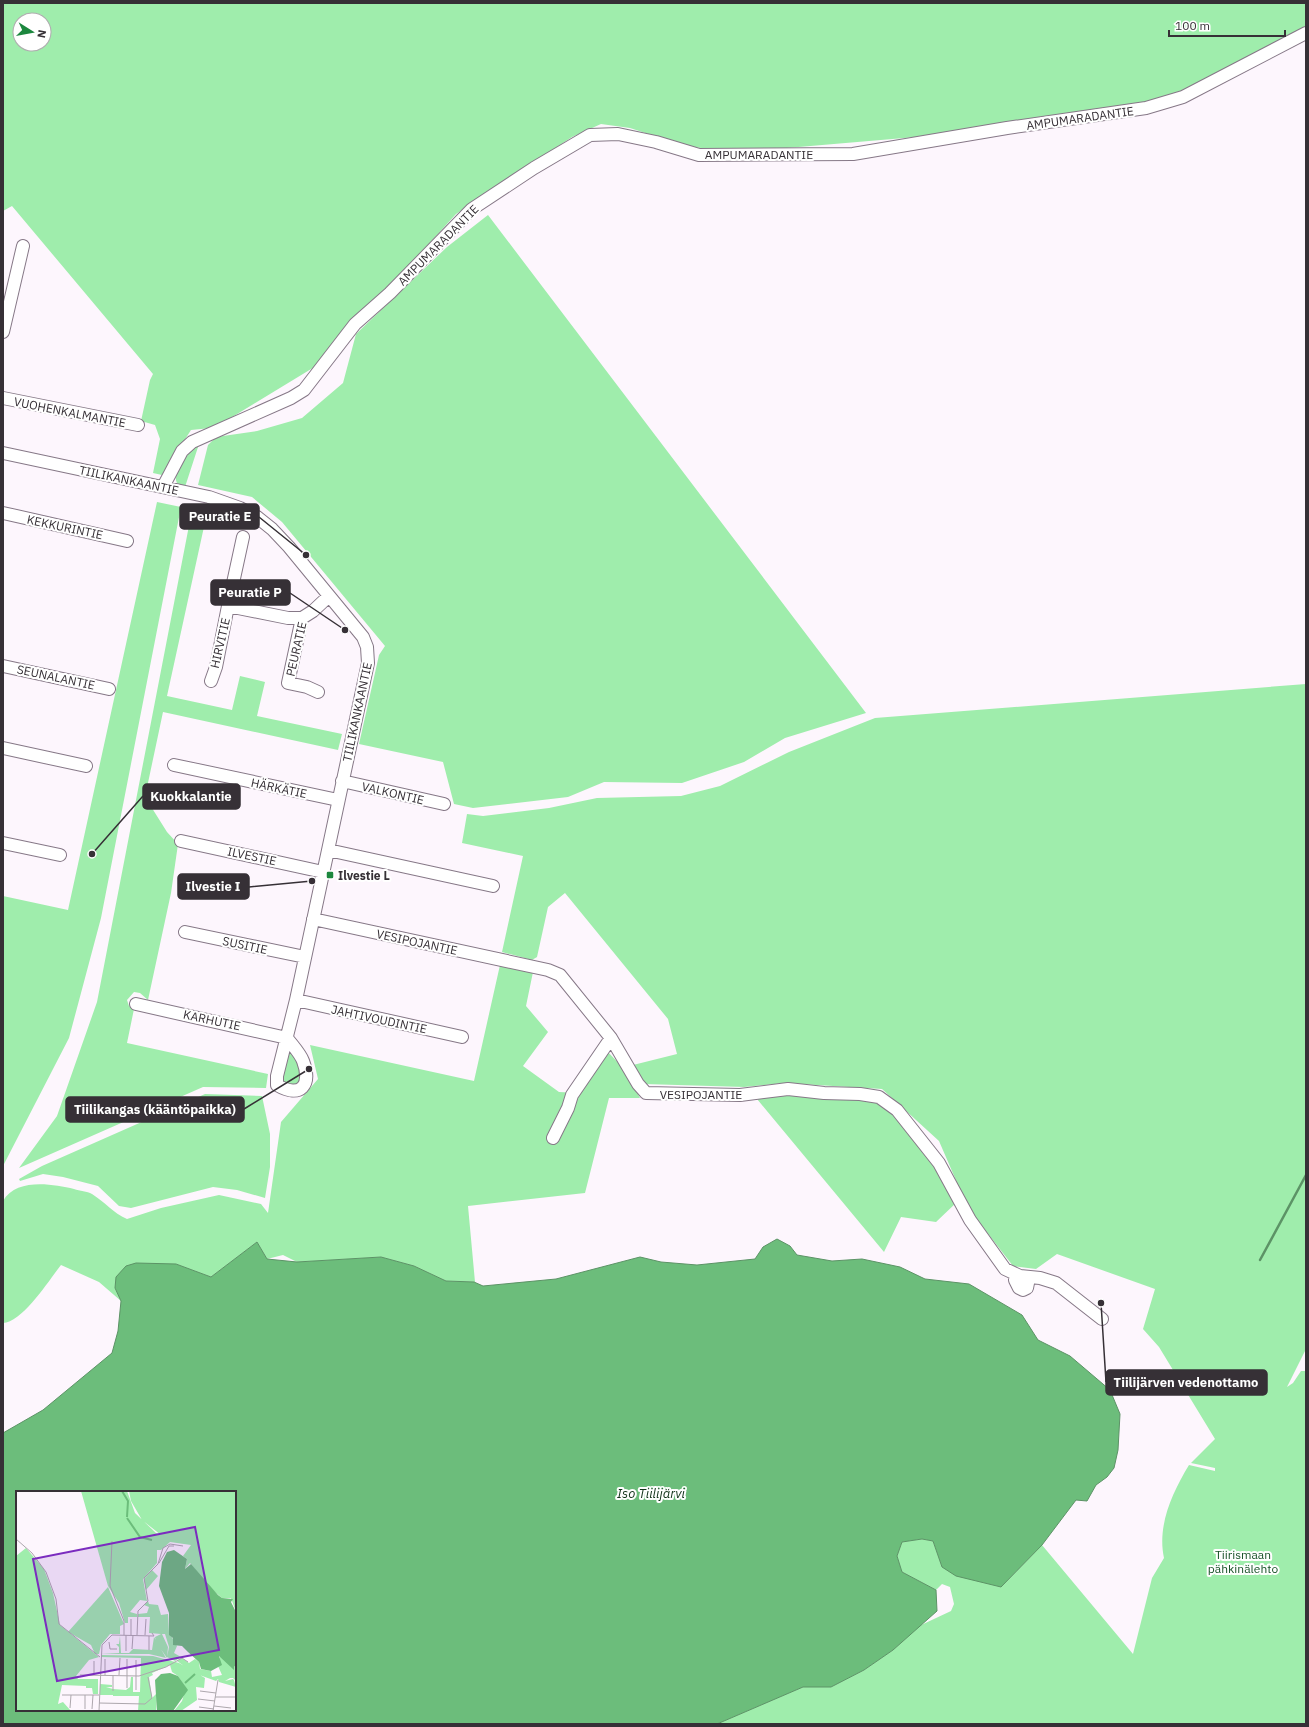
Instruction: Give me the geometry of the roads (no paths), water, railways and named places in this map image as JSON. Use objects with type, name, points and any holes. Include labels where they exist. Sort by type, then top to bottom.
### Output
[{"type":"street","name":"AMPUMARADANTIE","points":[[163,487],[182,451],[192,442],[291,398],[304,390],[355,324],[401,282],[472,209],[534,168],[590,135],[618,134],[656,142],[699,155],[853,154],[1007,128],[1146,108],[1183,97],[1306,33]]},
{"type":"street","points":[[3,332],[23,246]]},
{"type":"street","name":"VUOHENKALMANTIE","points":[[3,398],[138,425]]},
{"type":"street","name":"TIILIKANKAANTIE","points":[[3,453],[163,487],[223,502],[257,517],[280,537],[363,637],[367,647],[368,663],[287,1038]]},
{"type":"street","name":"KEKKURINTIE","points":[[3,513],[127,541]]},
{"type":"street","name":"HIRVITIE","points":[[211,681],[216,666],[243,537]]},
{"type":"street","name":"PEURATIE","points":[[318,692],[307,687],[288,683],[302,618],[313,611],[329,596]]},
{"type":"street","name":"HIRVITIE","points":[[228,606],[288,618],[302,618]]},
{"type":"street","name":"SEUNALANTIE","points":[[3,666],[109,689]]},
{"type":"street","points":[[3,748],[86,766]]},
{"type":"street","name":"HÄRKÄTIE","points":[[174,765],[338,800]]},
{"type":"street","name":"VALKONTIE","points":[[342,782],[444,804]]},
{"type":"street","name":"ILVESTIE","points":[[181,841],[323,872]]},
{"type":"street","points":[[3,843],[60,855]]},
{"type":"street","points":[[328,850],[494,886]]},
{"type":"street","name":"VESIPOJANTIE","points":[[313,919],[548,970],[560,975],[610,1038],[638,1084],[646,1092],[740,1095],[788,1089],[824,1093],[871,1095],[887,1102],[902,1117],[939,1163],[978,1233],[1005,1269],[1020,1276],[1040,1278],[1056,1283],[1102,1319]]},
{"type":"street","name":"SUSITIE","points":[[185,932],[305,957]]},
{"type":"street","name":"JAHTIVOUDINTIE","points":[[296,1000],[462,1037]]},
{"type":"street","name":"KARHUTIE","points":[[136,1004],[287,1038]]},
{"type":"street","points":[[553,1138],[568,1108],[572,1095],[610,1038]]},
{"type":"water","name":"Iso Tiilijärvi","points":[[777,1239],[790,1246],[797,1255],[832,1261],[862,1259],[900,1267],[925,1279],[969,1284],[1022,1315],[1038,1340],[1070,1356],[1110,1390],[1120,1414],[1118,1450],[1114,1468],[1107,1477],[1096,1485],[1087,1501],[1076,1500],[1042,1545],[1001,1587],[956,1576],[942,1567],[933,1541],[922,1539],[902,1542],[897,1556],[902,1572],[936,1590],[937,1611],[893,1650],[864,1670],[831,1687],[803,1687],[717,1724],[3,1724],[3,1433],[43,1410],[112,1353],[118,1331],[121,1301],[115,1288],[116,1277],[126,1266],[136,1263],[176,1264],[211,1277],[257,1242],[267,1259],[297,1262],[381,1257],[414,1266],[446,1281],[474,1282],[483,1286],[556,1279],[640,1257],[661,1262],[697,1265],[755,1259],[763,1247]]},
{"type":"waterway","points":[[1260,1260],[1306,1175]]},
{"type":"place","name":"Peuratie E","points":[[306,555]]},
{"type":"place","name":"Peuratie P","points":[[345,630]]},
{"type":"place","name":"Kuokkalantie","points":[[92,854]]},
{"type":"place","name":"Ilvestie L","points":[[330,875]]},
{"type":"place","name":"Ilvestie I","points":[[312,881]]},
{"type":"place","name":"Tiilikangas (kääntöpaikka)","points":[[309,1069]]},
{"type":"place","name":"Tiilijärven vedenottamo","points":[[1101,1303]]},
{"type":"park label","name":"Tiirismaan pähkinälehto","points":[[1243,1561]]}]
